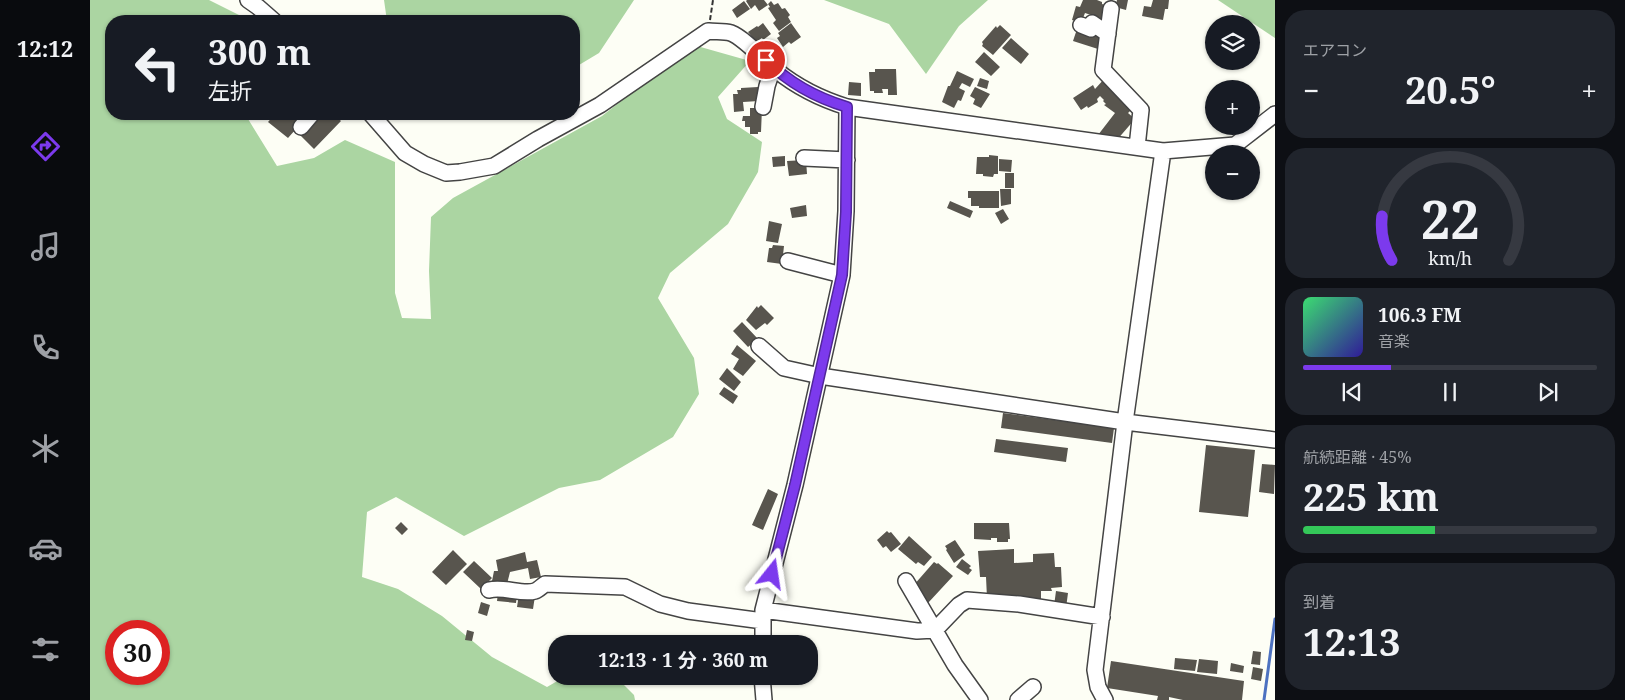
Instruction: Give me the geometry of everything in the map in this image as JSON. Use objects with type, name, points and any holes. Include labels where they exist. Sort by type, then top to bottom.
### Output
[{"type":"street","points":[[248,0],[267,15]]},
{"type":"street","points":[[1111,9],[1103,70],[1141,110],[1137,148]]},
{"type":"street","points":[[1081,25],[1091,29],[1092,23],[1108,34]]},
{"type":"street","points":[[580,116],[600,105],[708,31],[732,34],[759,53],[773,68],[817,96],[847,107],[1164,151],[1235,145],[1275,114]]},
{"type":"street","points":[[762,106],[773,68]]},
{"type":"street","points":[[762,635],[763,615],[795,485],[842,275],[846,212],[847,107]]},
{"type":"street","points":[[301,127],[307,120]]},
{"type":"street","points":[[376,120],[405,153],[424,164],[446,173],[494,166],[573,120]]},
{"type":"street","points":[[1106,700],[1098,687],[1095,670],[1124,422],[1164,151]]},
{"type":"street","points":[[804,158],[847,160]]},
{"type":"street","points":[[788,261],[842,275]]},
{"type":"street","points":[[759,346],[784,368],[820,376],[1124,422],[1275,440]]},
{"type":"street","points":[[906,581],[955,664],[980,700]]},
{"type":"street","points":[[489,590],[499,587],[534,591],[545,584],[625,586],[660,604],[688,612],[763,615],[917,631],[935,630],[959,605],[967,600],[1019,604],[1102,617]]},
{"type":"street","points":[[763,685],[764,700]]},
{"type":"street","points":[[1018,700],[1033,688]]},
{"type":"path","points":[[708,31],[713,0]]},
{"type":"green space","points":[[90,0],[209,0],[239,15],[105,15],[105,120],[249,120],[277,166],[314,158],[345,140],[395,162],[395,293],[402,318],[431,319],[429,271],[431,217],[453,198],[602,116],[658,72],[697,46],[750,61],[718,97],[727,119],[762,142],[758,172],[728,224],[670,273],[658,298],[694,358],[699,394],[673,437],[600,480],[559,488],[464,536],[396,497],[367,512],[362,577],[398,589],[442,616],[492,657],[547,687],[550,685],[624,685],[634,695],[635,700],[90,700]]},
{"type":"green space","points":[[384,0],[634,0],[599,53],[580,64],[580,15],[386,15]]},
{"type":"green space","points":[[824,0],[988,0],[959,26],[926,74],[889,24]]},
{"type":"green space","points":[[1218,0],[1275,0],[1275,38],[1260,28],[1260,15],[1240,15]]},
{"type":"building","points":[[747,0],[764,0],[768,5],[759,11],[755,5],[751,9]]},
{"type":"building","points":[[1083,0],[1097,0],[1108,6],[1103,19],[1085,13],[1081,23],[1072,20],[1076,6],[1080,7]]},
{"type":"building","points":[[1117,0],[1128,0],[1126,10],[1115,7]]},
{"type":"building","points":[[1153,0],[1169,0],[1168,9],[1165,9],[1163,20],[1142,16],[1144,6],[1151,7]]},
{"type":"building","points":[[744,1],[750,9],[737,18],[732,10]]},
{"type":"building","points":[[771,1],[774,5],[778,3],[782,9],[785,8],[790,15],[788,17],[791,22],[779,31],[773,23],[776,20],[768,8],[770,7],[768,4]]},
{"type":"building","points":[[763,23],[771,34],[763,40],[762,38],[756,42],[748,32]]},
{"type":"building","points":[[791,23],[801,37],[783,47],[777,38],[780,36],[778,33]]},
{"type":"building","points":[[1000,25],[1011,35],[993,55],[982,46],[982,42],[996,26],[997,28]]},
{"type":"building","points":[[1077,29],[1102,35],[1098,49],[1073,41]]},
{"type":"building","points":[[1011,38],[1029,54],[1021,64],[1002,48]]},
{"type":"building","points":[[984,52],[1000,67],[991,76],[975,62]]},
{"type":"building","points":[[875,69],[896,69],[897,95],[888,95],[888,89],[882,89],[883,93],[870,91],[869,72],[875,72]]},
{"type":"building","points":[[957,71],[974,79],[970,87],[962,83],[959,88],[965,91],[961,101],[958,100],[954,108],[942,102],[948,86],[950,86]]},
{"type":"building","points":[[980,78],[989,81],[987,89],[977,86]]},
{"type":"building","points":[[1105,78],[1135,106],[1128,113],[1135,119],[1116,141],[1098,135],[1115,113],[1104,105],[1106,104],[1100,96],[1097,99],[1098,102],[1081,110],[1073,98],[1093,85],[1095,89]]},
{"type":"building","points":[[849,82],[861,83],[861,96],[848,95]]},
{"type":"building","points":[[758,87],[759,101],[743,102],[744,111],[734,112],[733,94],[738,94],[737,90],[741,90],[741,88]]},
{"type":"building","points":[[975,87],[990,94],[981,108],[973,104],[975,99],[970,96]]},
{"type":"building","points":[[750,108],[762,108],[761,132],[758,132],[758,134],[750,134],[750,127],[745,127],[745,121],[742,121],[743,116],[750,116]]},
{"type":"building","points":[[270,120],[303,121],[288,138],[268,122]]},
{"type":"building","points":[[312,120],[341,121],[314,149],[299,134]]},
{"type":"building","points":[[989,155],[998,156],[998,174],[994,174],[993,177],[976,174],[977,157],[989,157]]},
{"type":"building","points":[[785,156],[785,166],[773,167],[772,157]]},
{"type":"building","points":[[999,159],[1012,160],[1011,172],[999,171]]},
{"type":"building","points":[[806,160],[807,174],[789,176],[787,161]]},
{"type":"building","points":[[1005,173],[1014,173],[1014,188],[1005,188]]},
{"type":"building","points":[[1000,189],[1011,189],[1011,204],[1001,206]]},
{"type":"building","points":[[968,191],[999,191],[999,208],[971,206],[971,198],[968,198]]},
{"type":"building","points":[[950,201],[973,211],[970,218],[947,208]]},
{"type":"building","points":[[806,205],[807,216],[792,218],[790,208]]},
{"type":"building","points":[[1003,209],[1009,219],[1001,224],[995,213]]},
{"type":"building","points":[[769,221],[782,224],[778,243],[766,241]]},
{"type":"building","points":[[773,245],[784,246],[782,264],[767,262],[769,248],[772,248]]},
{"type":"building","points":[[761,305],[774,318],[767,325],[765,323],[756,330],[746,320],[757,306],[758,308]]},
{"type":"building","points":[[742,322],[758,339],[748,347],[733,331]]},
{"type":"building","points":[[737,345],[756,361],[743,376],[733,369],[739,359],[731,354]]},
{"type":"building","points":[[727,368],[741,382],[734,391],[719,379]]},
{"type":"building","points":[[724,387],[738,396],[733,404],[719,394]]},
{"type":"building","points":[[1003,413],[1114,428],[1112,443],[1001,428]]},
{"type":"building","points":[[996,439],[1068,448],[1066,462],[994,452]]},
{"type":"building","points":[[1206,445],[1255,450],[1248,517],[1199,512]]},
{"type":"building","points":[[1262,464],[1275,465],[1274,494],[1259,492]]},
{"type":"building","points":[[768,489],[778,494],[763,530],[752,525]]},
{"type":"building","points":[[401,522],[408,529],[402,535],[395,528]]},
{"type":"building","points":[[974,523],[1009,523],[1010,539],[1008,539],[1008,542],[997,542],[997,538],[991,538],[991,540],[974,539]]},
{"type":"building","points":[[887,531],[891,532],[901,544],[891,552],[886,546],[883,548],[877,540]]},
{"type":"building","points":[[909,536],[932,557],[924,566],[918,562],[916,564],[898,549]]},
{"type":"building","points":[[955,540],[965,555],[954,563],[945,546]]},
{"type":"building","points":[[1014,549],[1014,563],[1033,562],[1033,554],[1054,553],[1055,567],[1061,567],[1062,587],[1051,588],[1052,591],[1041,591],[1041,600],[987,598],[986,577],[980,577],[978,551]]},
{"type":"building","points":[[453,550],[467,564],[446,585],[432,572]]},
{"type":"building","points":[[525,552],[527,562],[537,560],[541,577],[530,579],[528,568],[510,572],[507,584],[492,581],[494,571],[498,571],[496,560]]},
{"type":"building","points":[[962,559],[971,566],[969,568],[972,570],[968,575],[956,567]]},
{"type":"building","points":[[474,561],[492,578],[481,589],[463,572]]},
{"type":"building","points":[[934,562],[938,563],[953,576],[928,603],[915,591],[913,586]]},
{"type":"building","points":[[1056,591],[1068,593],[1066,608],[1054,606]]},
{"type":"building","points":[[498,592],[517,594],[516,603],[497,601]]},
{"type":"building","points":[[519,594],[535,596],[533,609],[517,607]]},
{"type":"building","points":[[481,602],[490,605],[487,616],[478,613]]},
{"type":"building","points":[[467,630],[474,632],[472,641],[465,640]]},
{"type":"building","points":[[1253,651],[1261,652],[1260,665],[1251,664]]},
{"type":"building","points":[[1175,658],[1197,660],[1195,671],[1174,669]]},
{"type":"building","points":[[1199,659],[1218,661],[1217,674],[1197,672]]},
{"type":"building","points":[[1111,661],[1244,681],[1242,700],[1183,700],[1169,697],[1169,700],[1157,700],[1158,696],[1107,688]]},
{"type":"building","points":[[1231,663],[1244,666],[1243,673],[1230,671]]},
{"type":"building","points":[[1253,667],[1263,669],[1261,681],[1251,679]]},
{"type":"waterway","points":[[1264,700],[1275,619]]},
{"type":"route","points":[[766,60],[776,70],[798,85],[830,102],[847,107],[846,212],[842,275],[795,485],[772,574]]}]
